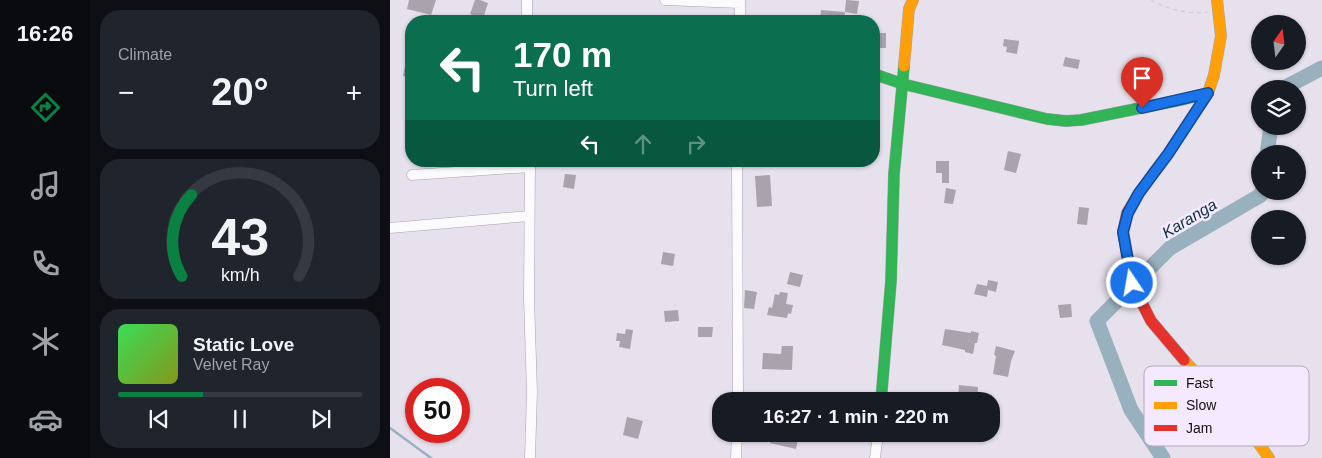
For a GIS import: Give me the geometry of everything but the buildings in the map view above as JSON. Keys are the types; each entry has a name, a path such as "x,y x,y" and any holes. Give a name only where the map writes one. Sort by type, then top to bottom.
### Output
{"street":[{"path":"527,0 527,15"},
{"path":"665,0 740,1 740,15"},
{"path":"882,392 891,281 894,174 909,9 912,0"},
{"path":"1189,366 1151,321 1132,283 1123,232 1128,213 1139,193 1168,154 1208,93 1214,75 1221,36 1217,5"},
{"path":"880,76 903,84 1066,122 1208,93"},
{"path":"412,176 500,167"},
{"path":"530,167 528,299 532,392 530,458"},
{"path":"737,167 738,392"},
{"path":"390,228 529,216"},
{"path":"736,458 737,442"},
{"path":"875,458 877,442"},
{"path":"1260,446 1269,458"}],"path":[{"path":"1151,0 1184,12 1200,13 1217,5"}],"waterway":[{"name":"Karanga","path":"1299,80 1322,68"},
{"name":"Karanga","path":"1268,145 1270,135"},
{"name":"Karanga","path":"1144,430 1131,410 1097,321 1170,248 1252,200"},
{"path":"390,428 431,458"},
{"name":"Karanga","path":"1155,446 1163,458"}],"traffic: fast":[{"path":"882,392 891,281 894,174 904,66"},
{"path":"880,76 903,84 1047,119 1066,121 1081,120 1208,93"}],"traffic: slow":[{"path":"904,66 909,9 913,0"},
{"path":"1155,171 1208,93 1214,75 1221,36 1217,0"},
{"path":"1184,360 1190,366"},
{"path":"1260,446 1269,458"}],"traffic: jam":[{"path":"1155,171 1127,213 1123,232 1132,283 1151,321 1184,360"}],"route":[{"path":"1132,283 1123,232 1128,213 1139,193 1168,154 1208,93 1142,108"}]}
